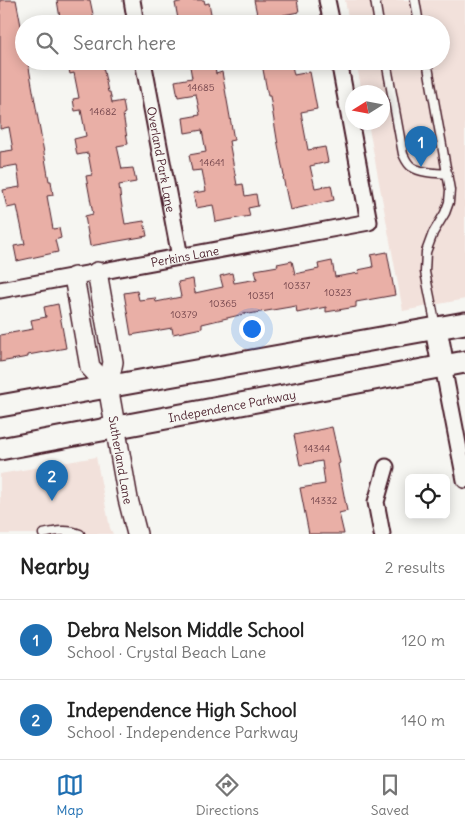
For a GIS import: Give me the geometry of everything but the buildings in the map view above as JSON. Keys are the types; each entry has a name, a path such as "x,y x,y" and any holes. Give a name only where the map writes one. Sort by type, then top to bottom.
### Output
{"main road":[{"path":"0,406 465,323"},
{"path":"436,328 443,366"},
{"name":"Independence Parkway","path":"0,449 465,362"}],"street":[{"path":"132,0 134,15"},
{"path":"327,0 330,15"},
{"name":"Overland Park Lane","path":"145,70 180,257"},
{"name":"Perkins Lane","path":"0,290 369,222 341,70"},
{"name":"Sutherland Lane","path":"97,272 113,362 108,386 128,499 137,534"},
{"path":"74,277 90,367 108,386"},
{"path":"443,366 465,480"},
{"path":"382,534 376,502 386,467"}],"lane":[{"path":"375,0 378,15"},
{"path":"415,0 418,15"},
{"path":"388,70 403,154 407,162 412,167 420,170 448,174"},
{"path":"429,70 450,190 449,202 445,213 432,233 426,252 425,272 436,328"},
{"path":"43,534 68,530 80,534"}],"shaded area":[{"path":"345,0 465,0 465,299 403,311 369,130 390,130 390,85 361,85 358,70 450,70 450,15 348,15"},
{"path":"96,457 110,528 113,534 0,534 0,474"}],"place":[{"name":"Debra Nelson Middle School","path":"421,167"},
{"name":"Independence High School","path":"52,501"}]}
